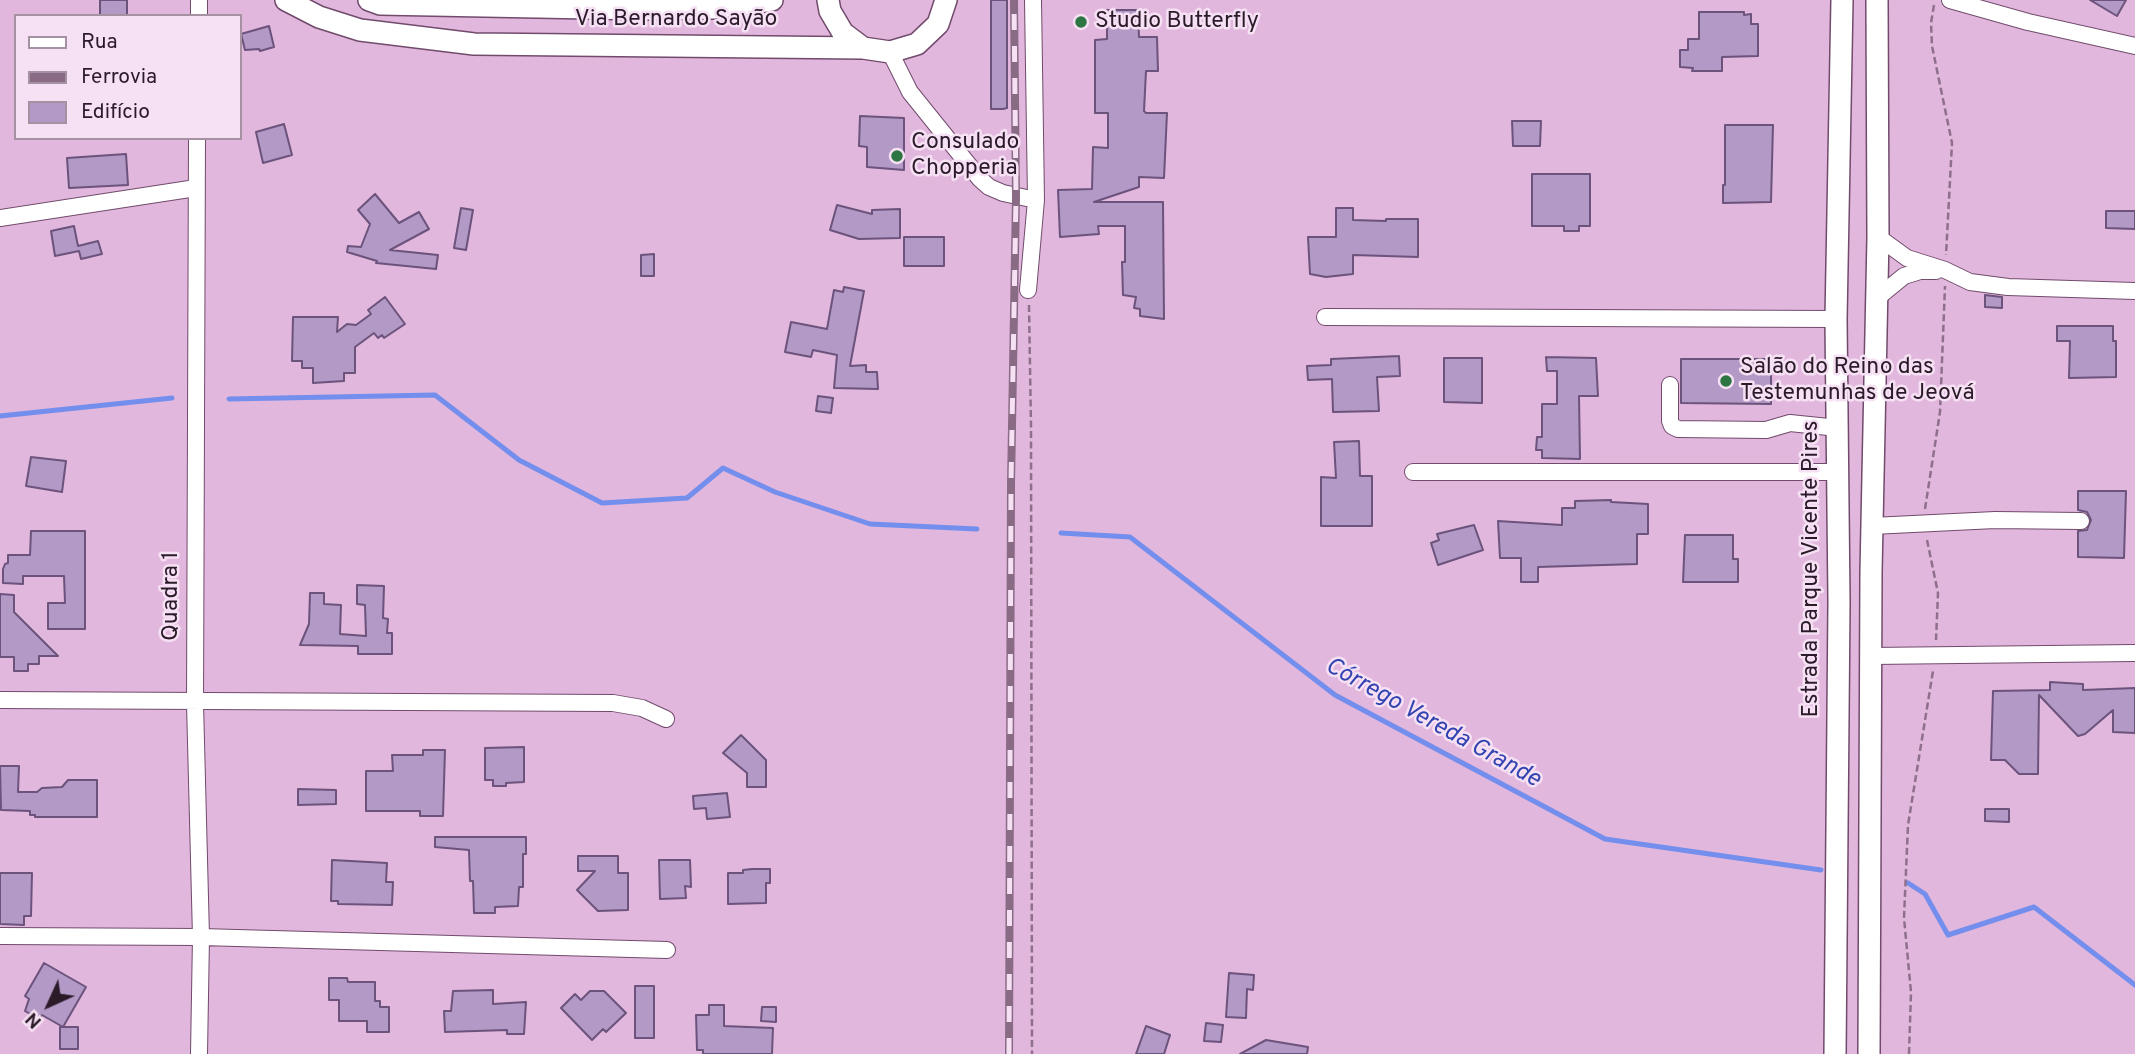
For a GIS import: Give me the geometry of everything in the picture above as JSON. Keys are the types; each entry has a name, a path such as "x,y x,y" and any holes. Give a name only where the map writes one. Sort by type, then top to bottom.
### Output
{"main road":[{"name":"Via Bernardo Sayão","path":"286,0 319,17 360,30 474,44 863,48 890,52"},
{"name":"Via Bernardo Sayão","path":"369,0 380,4 642,9 713,8 772,0"},
{"path":"828,0 830,12 843,33 863,48"},
{"path":"890,52 917,44 938,24 946,0"},
{"name":"Estrada Parque Vicente Pires","path":"1835,1054 1839,603 1836,319 1842,0"},
{"path":"1869,1054 1872,480 1878,237 1877,0"},
{"path":"1838,424 1842,428 1852,474 1860,479 1872,480"},
{"path":"1838,527 1855,529 1861,534 1864,562 1871,572"}],"street":[{"path":"1028,290 1036,200 1033,0"},
{"path":"1950,0 2028,22 2135,46"},
{"path":"890,52 910,92 981,179 989,187 1003,193 1036,200"},
{"name":"Quadra 1","path":"197,140 195,703 201,937 199,1054"},
{"path":"0,218 196,188"},
{"path":"1878,237 1908,258 1969,282 2008,287 2135,291"},
{"path":"1877,298 1904,276 1920,271 1945,271"},
{"path":"1325,317 1836,319"},
{"path":"1670,385 1670,421 1672,426 1678,429 1766,430 1790,423 1838,424"},
{"path":"1413,472 1838,472"},
{"path":"1872,526 1995,520 2081,521"},
{"path":"1871,656 2135,653"},
{"path":"0,700 613,703 642,708 666,719"},
{"path":"0,936 201,937 667,950"}],"path":[{"path":"1028,290 1031,426 1032,1054"}],"building":[{"path":"100,0 127,0 127,14 100,14"},
{"path":"991,0 1007,0 1007,108 1003,109 991,109"},
{"path":"2090,0 2126,0 2117,16"},
{"path":"1107,10 1138,10 1139,37 1157,37 1158,71 1146,71 1144,111 1167,113 1164,178 1139,177 1139,187 1094,202 1163,202 1164,319 1140,316 1140,309 1134,308 1136,297 1123,295 1125,226 1098,226 1099,234 1060,237 1058,190 1092,189 1093,147 1108,148 1108,113 1095,113 1095,40 1107,39"},
{"path":"1699,12 1751,14 1751,24 1758,24 1758,56 1722,57 1722,71 1692,71 1693,68 1680,67 1680,50 1688,50 1688,39 1699,39"},
{"path":"269,26 274,47 260,51 245,50 242,34"},
{"path":"860,116 904,118 904,170 867,167 867,147 859,146"},
{"path":"1512,121 1541,121 1540,146 1513,146"},
{"path":"284,124 292,155 263,163 256,132"},
{"path":"1725,125 1773,125 1771,202 1723,203"},
{"path":"126,154 128,185 69,188 67,158"},
{"path":"1532,174 1590,174 1590,226 1579,226 1579,231 1564,231 1564,226 1532,226"},
{"path":"375,194 399,223 419,212 429,229 390,250 438,255 436,269 376,263 377,261 347,252 348,246 361,247 370,224 358,210"},
{"path":"837,205 872,214 872,210 900,209 900,238 859,239 830,230"},
{"path":"461,208 473,210 466,250 454,248"},
{"path":"1336,208 1353,208 1353,220 1418,219 1418,257 1353,255 1353,274 1326,277 1310,274 1308,237 1336,237"},
{"path":"2106,211 2135,211 2135,229 2106,228"},
{"path":"74,226 78,246 98,241 102,254 81,259 79,251 55,256 51,231"},
{"path":"904,237 944,237 944,266 904,266"},
{"path":"654,254 654,276 641,276 641,255"},
{"path":"844,287 864,291 850,366 866,365 866,372 877,372 878,389 834,388 837,355 813,350 811,357 785,352 791,322 827,329 834,290 843,292"},
{"path":"1985,295 2002,297 2002,308 1985,307"},
{"path":"385,297 405,324 384,338 382,335 378,338 374,333 355,347 355,373 344,373 344,381 313,383 313,368 302,368 302,361 292,361 293,317 338,317 337,332 347,324 356,325 371,314 368,310"},
{"path":"2057,326 2113,326 2113,341 2116,341 2116,377 2069,378 2070,341 2057,341"},
{"path":"1399,356 1400,376 1377,377 1379,411 1333,412 1332,379 1308,380 1307,366 1331,365 1331,359"},
{"path":"1546,357 1596,358 1598,396 1579,396 1580,459 1542,458 1542,450 1536,450 1537,437 1542,437 1542,404 1557,404 1557,371 1547,371"},
{"path":"1444,358 1482,358 1482,403 1444,402"},
{"name":"Salão do Reino das Testemunhas de Jeová","path":"1681,359 1771,359 1771,404 1681,403"},
{"path":"818,396 833,398 831,413 816,411"},
{"path":"1359,441 1360,476 1372,476 1372,526 1321,526 1321,477 1336,478 1334,442"},
{"path":"31,457 66,461 62,492 26,486"},
{"path":"2078,491 2126,491 2124,558 2078,557 2078,531 2087,530 2091,520 2087,512 2078,510"},
{"path":"1611,500 1648,504 1648,534 1637,534 1637,564 1538,567 1538,582 1521,582 1521,558 1500,558 1498,521 1562,525 1562,508 1575,508 1575,501"},
{"path":"1474,525 1483,550 1438,565 1431,543 1439,540 1437,534"},
{"path":"31,531 85,531 85,629 48,629 48,603 65,603 64,576 23,576 23,584 3,583 3,569 8,563 8,555 30,555"},
{"path":"1685,535 1733,535 1733,559 1738,559 1738,582 1683,582"},
{"path":"357,585 384,586 383,618 388,619 387,633 392,633 392,654 358,654 358,646 300,645 309,624 310,593 324,593 324,604 341,605 340,634 366,636 365,605 357,604"},
{"path":"0,594 14,595 14,612 58,656 39,656 39,664 28,664 28,671 14,671 14,657 0,657"},
{"path":"2050,682 2083,684 2083,690 2135,688 2135,733 2113,732 2113,710 2085,734 2078,736 2039,695 2038,774 2019,774 2005,760 1991,760 1993,691 2050,690"},
{"path":"741,735 766,760 766,787 747,787 747,773 723,753"},
{"path":"524,747 524,782 493,786 493,780 485,780 485,748"},
{"path":"423,750 445,750 443,816 420,816 420,811 366,811 366,771 393,771 392,755 423,755"},
{"path":"0,766 19,766 18,792 37,792 42,788 62,787 68,780 97,780 97,817 35,817 30,815 30,811 1,810"},
{"path":"298,789 336,790 336,804 298,805"},
{"path":"727,793 730,817 707,819 706,808 694,809 693,796"},
{"path":"1985,809 2009,809 2009,822 1985,821"},
{"path":"435,837 526,837 523,887 519,887 518,906 495,907 495,913 474,913 469,850 435,847"},
{"path":"578,856 618,856 618,873 628,873 628,910 598,911 577,890 595,871 578,871"},
{"path":"332,860 387,863 386,882 393,882 392,905 338,904 338,901 331,901"},
{"path":"659,860 690,860 691,887 685,886 686,898 660,899"},
{"path":"770,869 770,883 766,883 766,903 728,904 728,873 743,873 743,870"},
{"path":"0,873 32,873 31,916 24,916 24,925 0,924"},
{"path":"44,963 86,987 63,1027 42,1015 39,1019 25,1011 29,999 25,996"},
{"path":"1229,973 1254,975 1253,990 1247,989 1246,1018 1226,1017"},
{"path":"329,978 347,978 348,982 375,982 375,1001 380,1001 380,1007 389,1007 389,1032 367,1032 367,1021 339,1021 339,1000 329,1000"},
{"path":"635,986 654,986 654,1038 635,1038"},
{"path":"493,990 493,1004 526,1002 524,1034 507,1034 507,1030 445,1032 444,1011 451,1011 453,991"},
{"path":"590,991 604,991 626,1013 606,1032 603,1029 592,1040 561,1008 575,994 581,1000"},
{"path":"709,1005 724,1005 724,1026 773,1028 772,1054 703,1054 703,1050 697,1050 696,1015 709,1015"},
{"path":"762,1007 776,1007 776,1022 761,1021"},
{"path":"1206,1023 1223,1025 1221,1042 1204,1041"},
{"path":"1146,1026 1170,1035 1164,1054 1136,1054"},
{"path":"60,1027 78,1027 78,1049 60,1049"},
{"path":"1266,1040 1308,1047 1307,1054 1240,1054"}],"waterway":[{"name":"Córrego Vereda Grande","path":"229,399 435,395 519,460 602,503 687,498 723,468 775,492 870,524 977,529"},
{"name":"Córrego Vereda Grande","path":"0,416 172,398"},
{"name":"Córrego Vereda Grande","path":"1061,533 1130,537 1335,695 1605,839 1821,870"},
{"name":"Córrego Vereda Grande","path":"1908,883 1925,894 1948,935 2034,907 2135,985"}],"railway":[{"path":"1009,1054 1011,484 1016,197 1014,0"}],"place":[{"name":"Studio Butterfly","path":"1081,22"},
{"name":"Consulado Chopperia","path":"897,156"},
{"name":"Salão do Reino das Testemunhas de Jeová","path":"1726,381"}]}
